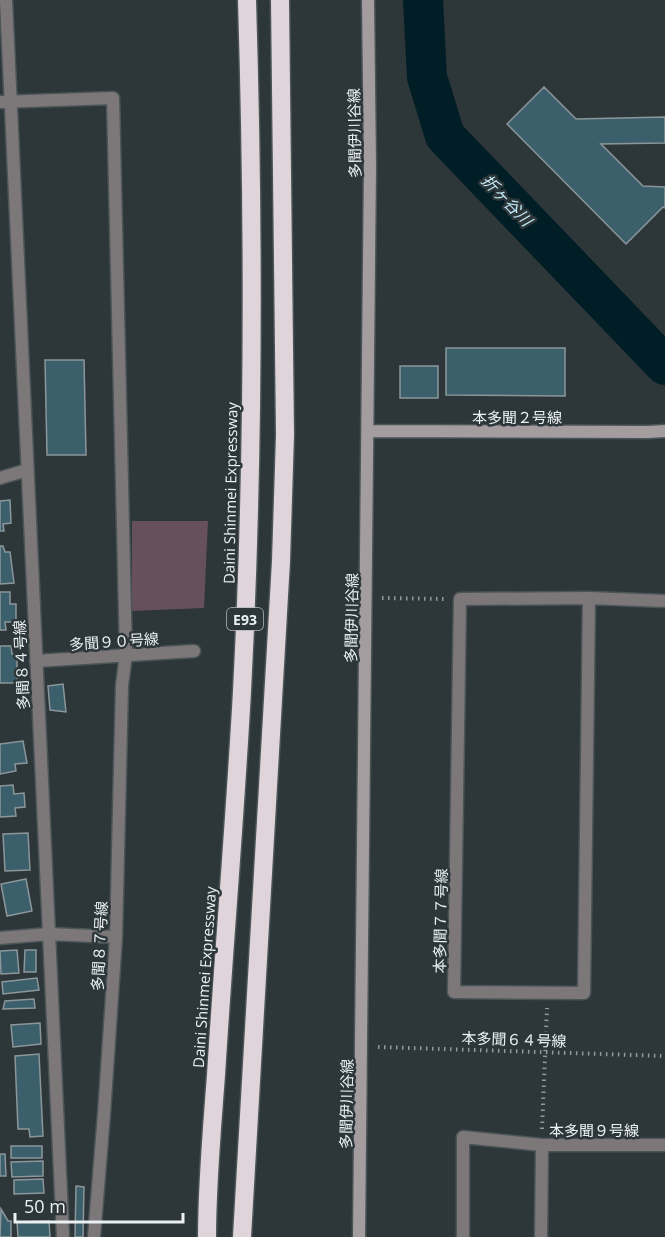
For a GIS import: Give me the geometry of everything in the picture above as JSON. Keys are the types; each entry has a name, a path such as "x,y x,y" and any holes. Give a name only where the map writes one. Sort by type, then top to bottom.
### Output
{"highway":[{"name":"Daini Shinmei Expressway","path":"207,1237 219,1018 242,691 247,563 251,279 251,150 247,0"},
{"name":"E93","path":"242,1237 276,684 282,538 285,435 280,0"}],"street":[{"name":"多聞８４号線","path":"6,0 5,102 27,470 63,1237"},
{"name":"多聞伊川谷線","path":"359,1237 370,165 368,0"},
{"name":"多聞８７号線","path":"5,102 113,98 126,656 123,685 116,937 105,1114 94,1237"},
{"name":"本多聞２号線","path":"368,431 665,431"},
{"path":"0,478 27,470"},
{"path":"460,599 589,598 665,601"},
{"name":"本多聞７７号線","path":"460,599 454,992 584,993 589,598"},
{"name":"多聞９０号線","path":"36,661 194,651"},
{"path":"0,938 49,934 116,937"},
{"path":"463,1237 464,1137 542,1145"},
{"name":"本多聞９号線","path":"541,1237 542,1145 665,1145"}],"path":[{"path":"366,598 460,599"},
{"path":"542,1145 548,993"},
{"name":"本多聞６４号線","path":"362,1046 665,1056"}],"shaded area":[{"path":"132,521 208,521 204,608 132,611"}],"building":[{"path":"544,87 576,119 665,117 665,143 601,144 643,186 665,187 665,208 663,207 626,244 507,124"},
{"path":"446,348 565,348 565,396 446,395"},
{"path":"45,360 84,360 86,455 47,455"},
{"path":"400,366 438,366 438,398 400,398"},
{"path":"10,500 11,523 3,524 4,531 0,531 0,501"},
{"path":"0,546 3,546 5,552 10,552 14,583 0,584"},
{"path":"0,592 10,592 10,604 16,604 16,622 5,622 6,630 0,630"},
{"path":"0,646 11,646 12,654 17,654 17,683 0,683"},
{"path":"63,684 66,712 50,710 48,686"},
{"path":"23,741 27,763 15,764 16,771 0,774 0,744"},
{"path":"13,785 14,794 24,793 25,807 15,808 16,816 0,817 0,786"},
{"path":"28,833 30,870 5,871 3,834"},
{"path":"26,879 32,911 7,916 1,884"},
{"path":"17,950 19,973 1,974 0,951"},
{"path":"25,950 36,950 36,972 24,972"},
{"path":"37,978 39,990 3,994 2,982"},
{"path":"34,999 35,1008 3,1009 5,1001"},
{"path":"40,1023 41,1044 13,1047 11,1025"},
{"path":"39,1054 43,1136 30,1137 29,1129 18,1129 15,1056"},
{"path":"11,1146 42,1146 42,1158 11,1158"},
{"path":"0,1154 5,1154 6,1176 0,1176"},
{"path":"43,1161 43,1176 12,1177 11,1162"},
{"path":"43,1179 44,1193 14,1194 14,1180"},
{"path":"76,1186 84,1187 83,1237 75,1237"},
{"path":"1,1209 8,1221 11,1221 11,1237 0,1237"},
{"path":"49,1221 50,1237 18,1237 17,1222"}],"waterway":[{"name":"折ヶ谷川","path":"423,0 427,77 445,136 665,365"}]}
